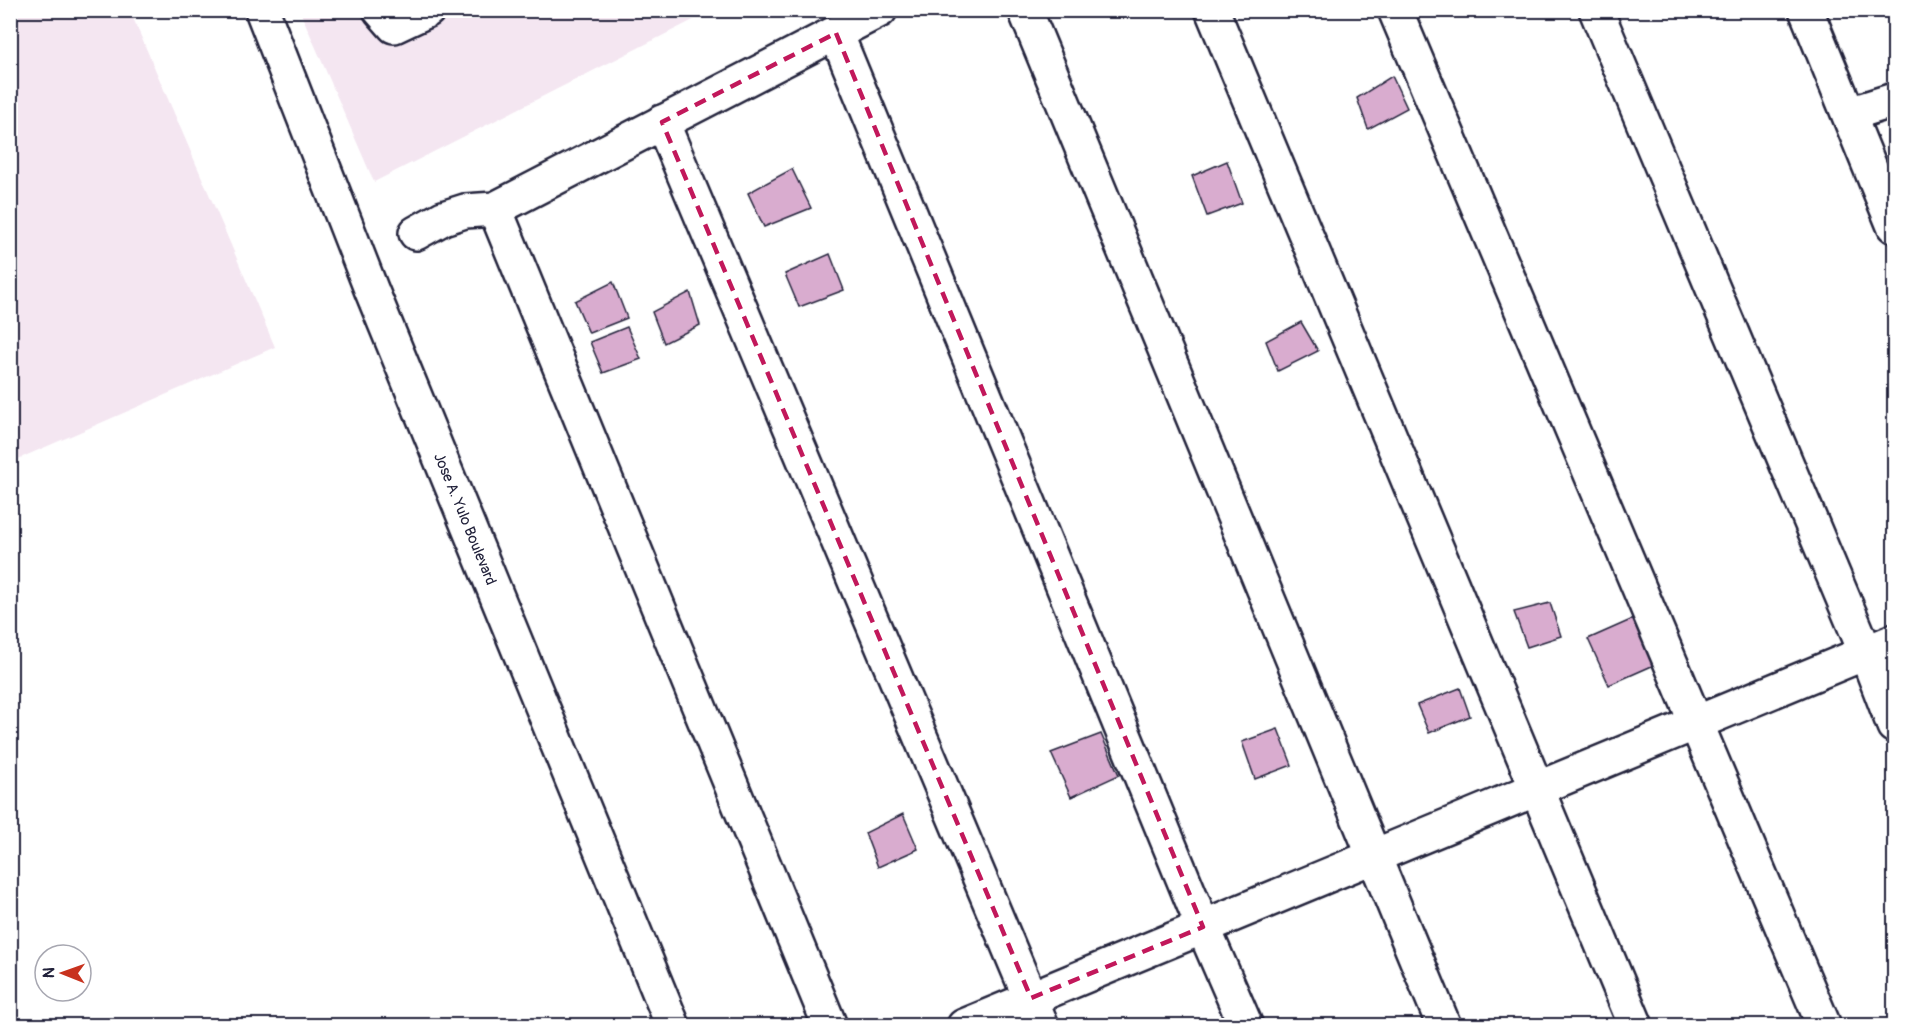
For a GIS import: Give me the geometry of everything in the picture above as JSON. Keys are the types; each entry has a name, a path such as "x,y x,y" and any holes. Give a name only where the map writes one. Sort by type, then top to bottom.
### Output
{"street":[{"name":"Jose A. Yulo Boulevard","path":"262,10 371,289 673,1026"},
{"path":"380,10 394,26 428,10"},
{"path":"416,233 443,218 465,211 495,209 880,10"},
{"path":"1024,10 1444,1026"},
{"path":"1212,10 1636,1026"},
{"path":"1395,10 1824,1026"},
{"path":"1596,10 1880,647 1894,726"},
{"path":"1806,10 1894,226"},
{"path":"836,33 1203,927 1246,1026"},
{"path":"1849,114 1894,100"},
{"path":"662,122 1036,1012"},
{"path":"495,209 830,1026"},
{"path":"964,1026 1036,1012 1203,927 1880,647"}],"highlighted area":[{"path":"836,33 1203,927 1031,998 662,122"}],"shaded area":[{"path":"11,10 130,11 275,347 11,462"},
{"path":"300,11 711,11 374,182"}],"building":[{"path":"1392,76 1407,108 1368,129 1357,98"},
{"path":"1227,161 1242,203 1207,216 1192,176"},
{"path":"792,169 811,208 764,227 748,193"},
{"path":"830,254 844,290 799,307 785,274"},
{"path":"613,282 627,318 589,333 575,301"},
{"path":"690,292 700,325 664,343 652,312"},
{"path":"1301,322 1318,351 1278,371 1266,341"},
{"path":"627,327 641,359 603,373 590,342"},
{"path":"1550,603 1561,636 1527,647 1514,612"},
{"path":"1633,619 1654,665 1609,685 1588,639"},
{"path":"1460,688 1470,716 1429,733 1417,705"},
{"path":"1278,729 1292,765 1255,779 1242,742"},
{"path":"1101,734 1119,775 1071,797 1051,753"},
{"path":"903,814 918,849 878,867 865,833"}]}
